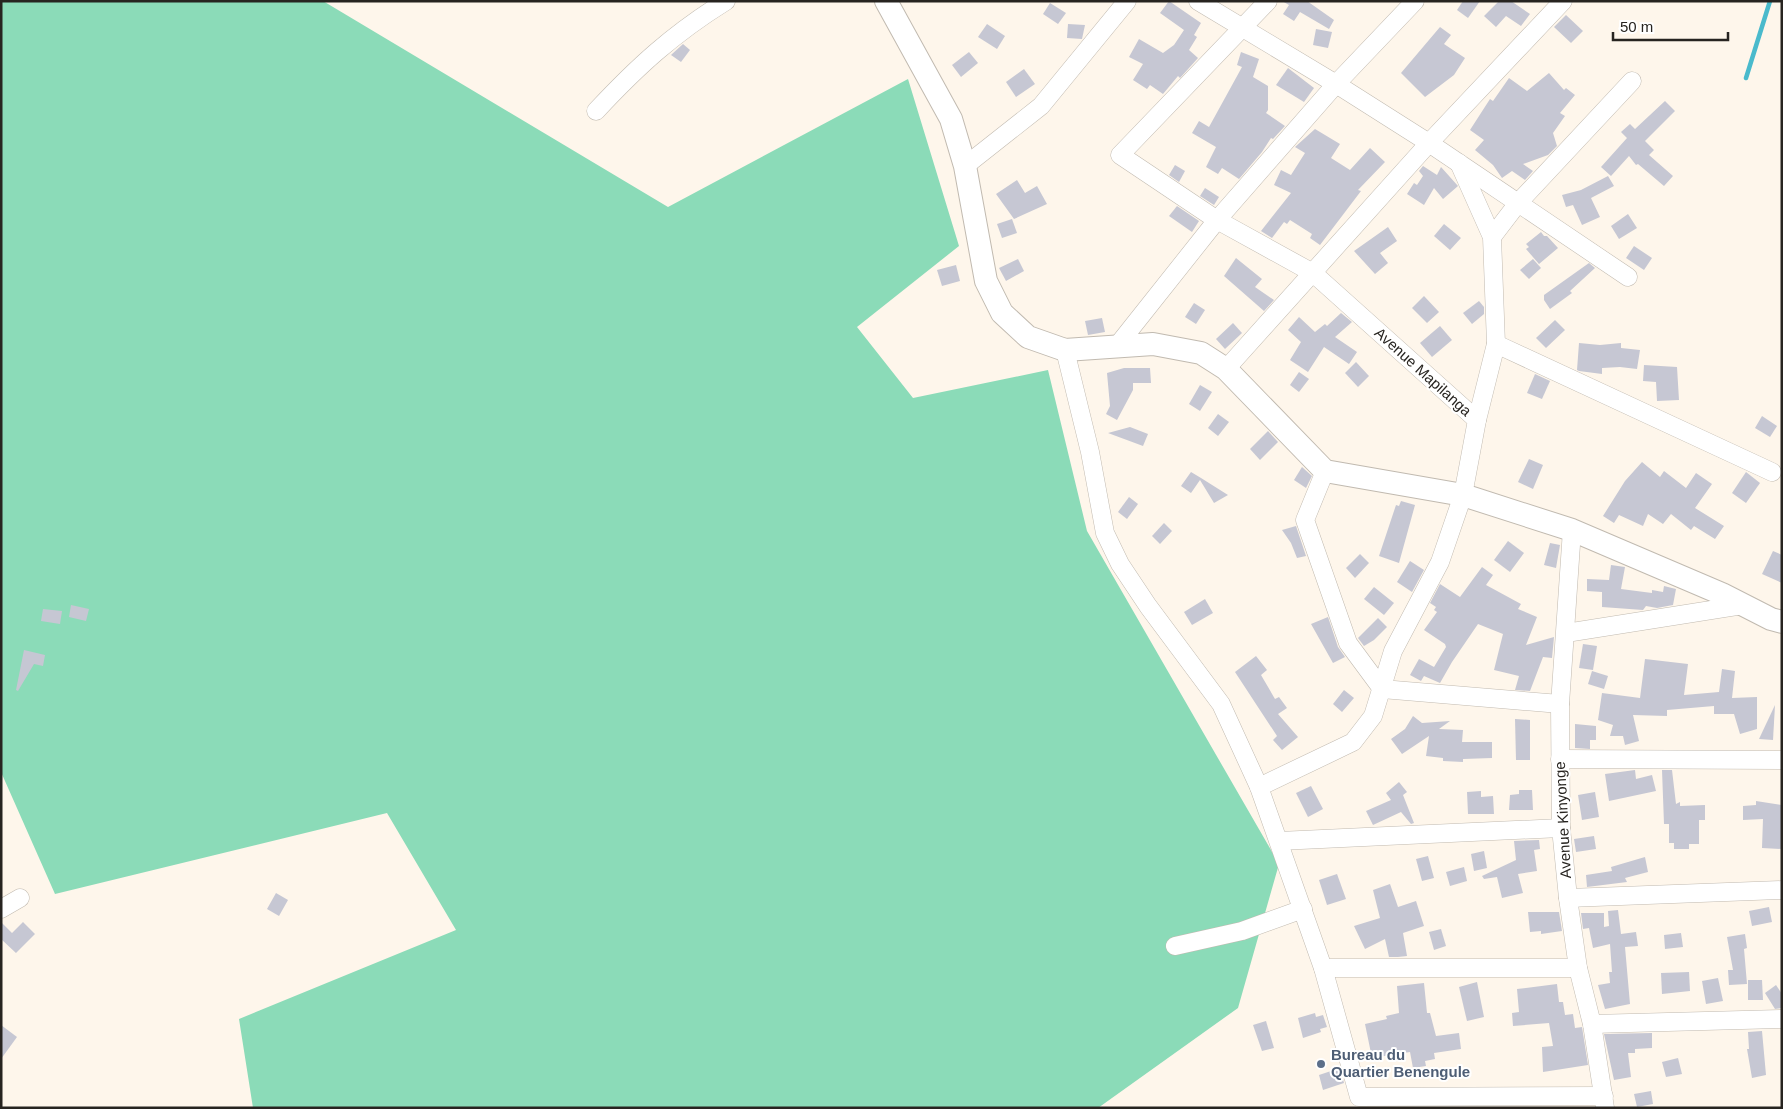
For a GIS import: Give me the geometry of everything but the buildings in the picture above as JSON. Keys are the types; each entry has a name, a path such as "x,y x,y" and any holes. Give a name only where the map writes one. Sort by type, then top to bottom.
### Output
{"street":[{"path":"596,111 638,66 690,24 726,1"},
{"path":"886,1 952,119 965,166 986,281 1002,313 1028,336 1065,350 1153,344 1201,353 1226,369 1325,471 1463,494 1572,530 1722,594 1771,619 1782,622"},
{"path":"965,166 1041,106 1127,1"},
{"path":"1198,1 1336,84 1429,143 1628,277"},
{"path":"1243,29 1268,1"},
{"path":"1116,346 1217,220 1336,84 1415,1"},
{"path":"1226,369 1429,143 1564,1"},
{"name":"Avenue Mapilanga","path":"1243,29 1120,155 1217,220 1313,273 1476,420 1463,494 1440,562 1393,651 1373,716 1353,742 1260,787"},
{"path":"1492,237 1518,203 1632,81"},
{"path":"1458,163 1492,237 1496,344 1476,420"},
{"path":"1496,344 1772,472"},
{"path":"1065,350 1090,452 1105,533 1120,564 1221,704 1260,787 1323,968 1359,1098 1418,1102 1605,1102"},
{"path":"1325,471 1305,520 1348,643 1382,689 1560,704"},
{"name":"Avenue Kinyonge","path":"1572,530 1560,704 1562,828 1568,898 1578,968 1592,1024 1605,1102"},
{"path":"1566,633 1743,605"},
{"path":"1560,759 1782,760"},
{"path":"1279,842 1562,828"},
{"path":"1568,898 1782,890"},
{"path":"1,909 20,898"},
{"path":"1176,946 1242,931 1304,909"},
{"path":"1323,968 1578,968"},
{"path":"1592,1024 1782,1019"}],"green space":[{"path":"1,1 323,1 668,207 908,79 959,246 857,327 913,398 1048,370 1087,531 1279,864 1238,1008 1098,1108 253,1108 239,1019 456,930 387,813 55,894 1,772"}],"waterway":[{"path":"1746,78 1770,1"}],"place":[{"name":"Bureau du Quartier Benengule","path":"1321,1064"}]}
